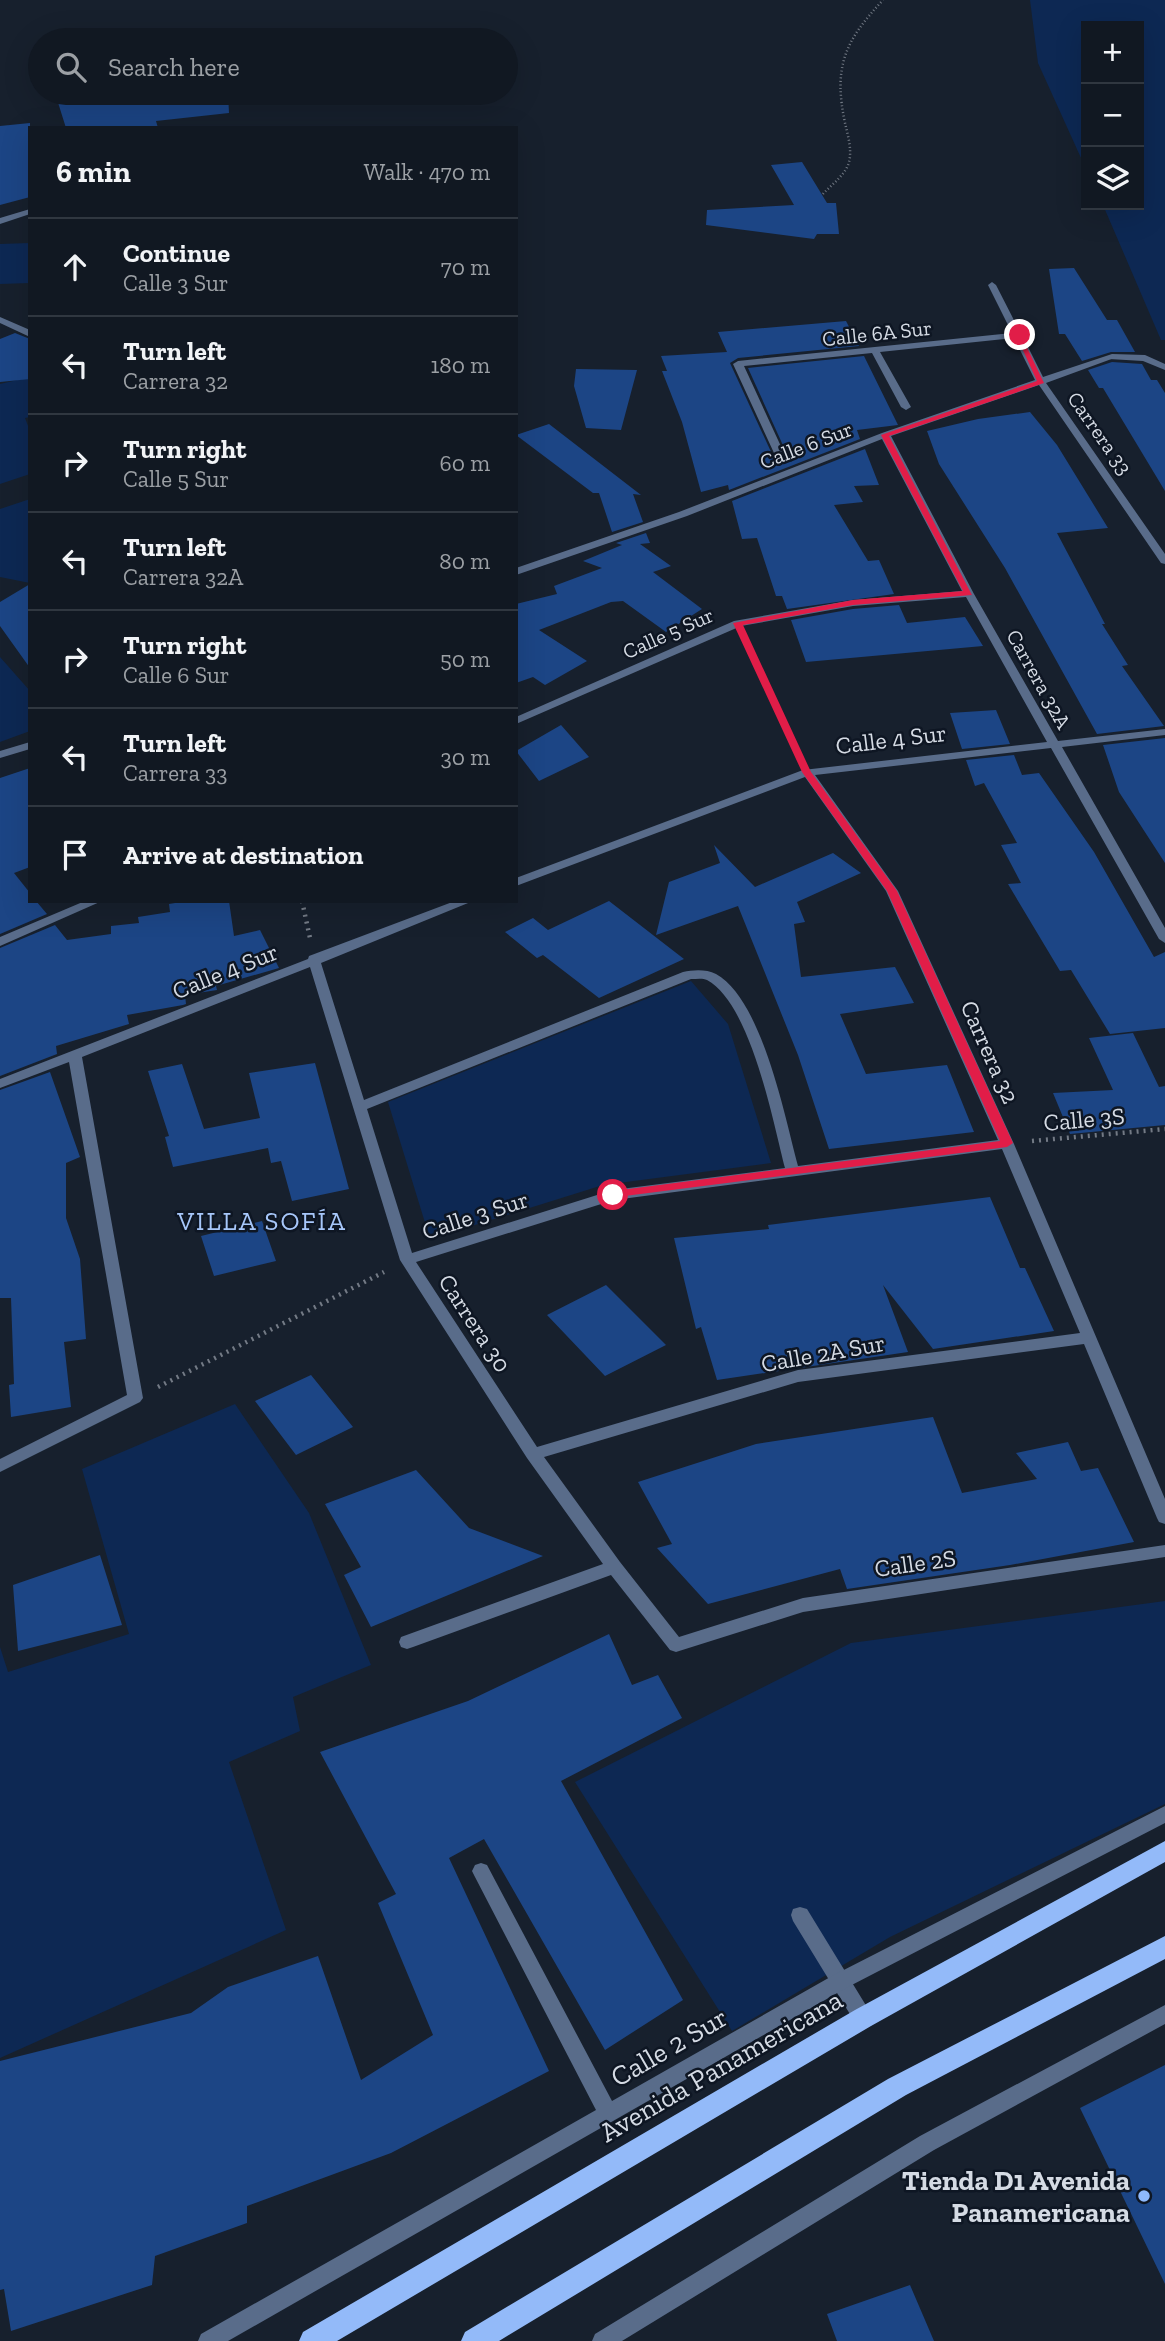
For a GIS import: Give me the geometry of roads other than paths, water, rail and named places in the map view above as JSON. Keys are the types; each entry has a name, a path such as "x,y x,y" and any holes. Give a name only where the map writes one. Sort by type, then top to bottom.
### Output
{"main road":[{"name":"Avenida Panamericana","path":"312,2341 863,2018 1165,1851"},
{"path":"474,2341 897,2087 1165,1947"}],"street":[{"path":"0,221 28,212"},
{"name":"Carrera 33","path":"992,285 1020,335 1041,382 1165,561"},
{"path":"0,320 28,333"},
{"name":"Calle 6A Sur","path":"779,453 738,363 1020,335"},
{"path":"875,351 906,407"},
{"name":"Calle 6 Sur","path":"518,571 683,514 885,435 1112,357 1145,358 1165,367"},
{"name":"Carrera 32A","path":"885,435 969,594 1165,939"},
{"name":"Calle 5 Sur","path":"518,720 738,623 853,603 969,594"},
{"name":"Calle 4 Sur","path":"518,881 807,772 1165,732"},
{"path":"0,755 28,746"},
{"name":"Carrera 32","path":"807,772 892,891 1007,1143 1165,1518"},
{"path":"0,942 91,903"},
{"name":"Calle 4 Sur","path":"0,1084 462,903"},
{"name":"Carrera 30","path":"314,959 407,1260 533,1454 614,1567 676,1645"},
{"path":"359,1107 688,975 704,975 714,978 745,1017 757,1044 793,1171"},
{"path":"0,1466 135,1398 75,1055"},
{"name":"Calle 3 Sur","path":"407,1260 613,1195 1007,1143"},
{"name":"Calle 2A Sur","path":"533,1454 798,1376 1087,1338"},
{"name":"Calle 2S","path":"676,1645 803,1605 1165,1551"},
{"path":"407,1642 614,1567"},
{"name":"Calle 2 Sur","path":"208,2341 839,1983 1165,1814"},
{"path":"481,1871 608,2113"},
{"path":"800,1915 839,1983 863,2018"},
{"path":"602,2341 927,2143 1165,2014"}],"place":[{"name":"Tienda D1 Avenida Panamericana","path":"1144,2196"}],"district":[{"name":"VILLA SOFÍA","path":"262,1221"}]}
